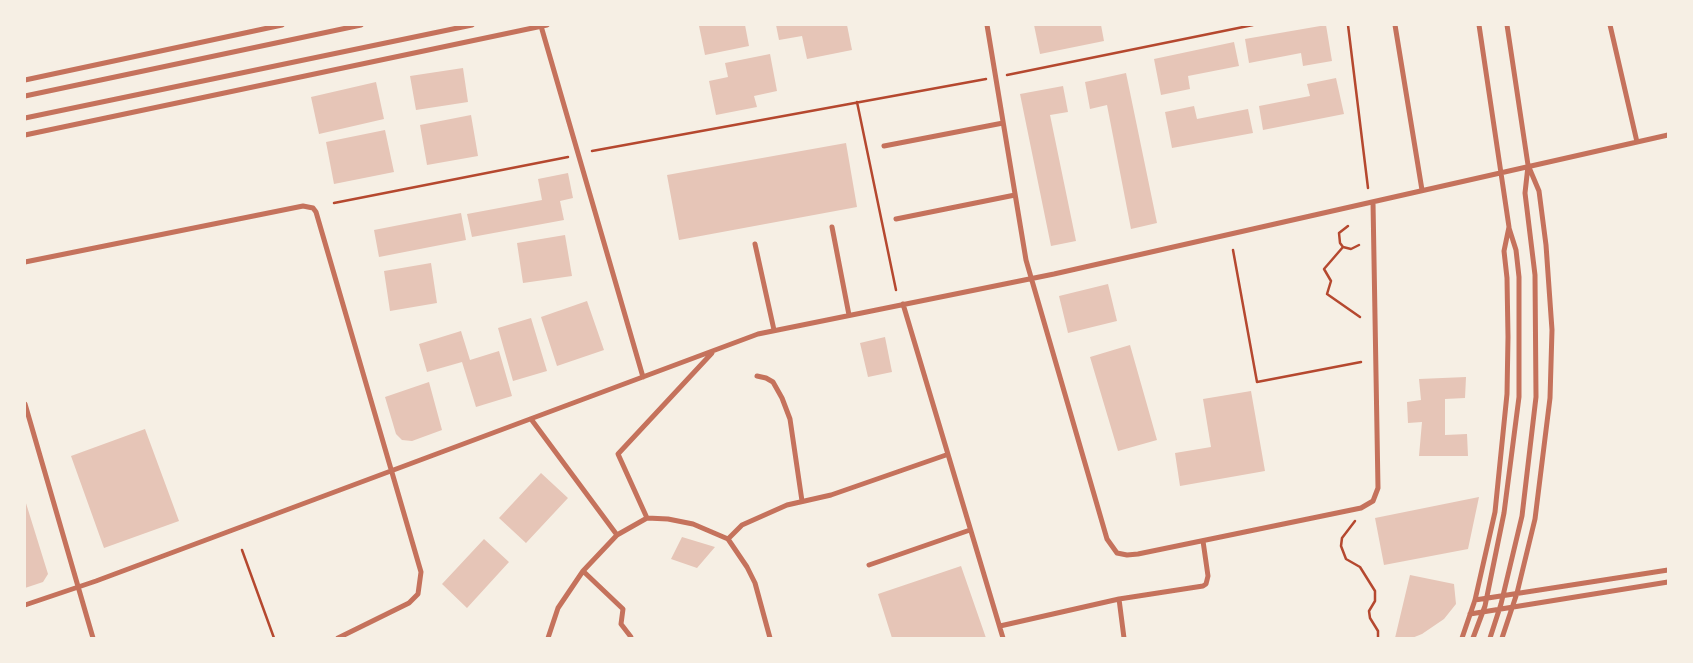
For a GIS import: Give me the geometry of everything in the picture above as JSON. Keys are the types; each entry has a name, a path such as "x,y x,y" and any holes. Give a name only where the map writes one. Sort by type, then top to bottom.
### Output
{"street":[{"path":"25,80 282,25"},
{"path":"25,96 360,25"},
{"path":"25,118 472,25"},
{"path":"987,25 1030,278 1107,539 1117,553 1127,556 1203,541 1361,508 1373,501 1378,488 1373,202"},
{"path":"1396,25 1422,190"},
{"path":"1473,638 1485,606 1512,465 1519,396 1520,320 1516,250 1509,227 1479,25"},
{"path":"1502,638 1517,594 1535,519 1550,398 1552,330 1547,254 1539,191 1528,166 1506,25"},
{"path":"1610,25 1637,142"},
{"path":"25,135 544,26 643,377"},
{"path":"884,146 1003,123"},
{"path":"25,605 79,587 774,330 1030,278 1668,135"},
{"path":"1490,638 1501,604 1522,516 1536,397 1537,334 1533,248 1525,193 1528,166"},
{"path":"896,219 1015,195"},
{"path":"25,262 303,206 313,208 318,217 421,572 418,594 409,604 338,638"},
{"path":"832,227 849,315"},
{"path":"1462,638 1474,600 1495,512 1506,394 1508,337 1507,278 1504,252 1509,227"},
{"path":"755,244 774,330"},
{"path":"903,304 946,455 1003,638"},
{"path":"647,518 618,454 714,351"},
{"path":"757,376 772,382 787,412 795,445 802,501"},
{"path":"25,404 93,638"},
{"path":"531,419 617,535"},
{"path":"728,539 742,525 787,505 831,495 946,455"},
{"path":"548,638 558,608 583,571 617,535 647,518 668,519 694,524 728,539 747,566 770,638"},
{"path":"869,565 970,530"},
{"path":"1000,626 1118,599 1203,586 1206,584 1208,576 1203,541"},
{"path":"1474,600 1668,570"},
{"path":"583,571 623,609 621,624 631,637"},
{"path":"1470,614 1668,582"},
{"path":"1118,599 1124,638"}],"path":[{"path":"1007,75 1253,25"},
{"path":"1348,25 1368,188"},
{"path":"592,151 986,79"},
{"path":"857,102 896,290"},
{"path":"334,203 568,157"},
{"path":"1348,226 1339,234 1338,238 1343,247 1351,249 1359,245"},
{"path":"1343,247 1324,269 1331,281 1327,294 1360,317"},
{"path":"1233,250 1257,382 1361,362"},
{"path":"1355,522 1342,538 1341,546 1346,559 1360,566 1374,591 1375,601 1369,611 1370,618 1378,631 1378,638"},
{"path":"242,550 274,638"}],"building":[{"path":"745,25 749,46 705,55 699,26"},
{"path":"776,25 847,25 852,50 807,59 802,36 779,40"},
{"path":"1034,25 1101,25 1104,41 1040,54"},
{"path":"1326,25 1332,61 1303,66 1301,53 1249,63 1245,39"},
{"path":"1234,42 1239,66 1188,76 1190,89 1161,95 1154,59"},
{"path":"770,54 777,91 754,96 757,107 716,115 709,81 728,77 725,63"},
{"path":"463,68 468,102 416,110 410,76"},
{"path":"1126,73 1157,223 1131,229 1107,105 1090,109 1085,82"},
{"path":"1336,78 1344,114 1263,130 1259,106 1310,96 1307,84"},
{"path":"376,82 384,119 319,134 311,97"},
{"path":"1063,86 1068,112 1050,115 1076,241 1051,246 1020,94"},
{"path":"1194,106 1197,119 1248,109 1253,133 1172,148 1165,112"},
{"path":"471,115 478,156 427,165 420,125"},
{"path":"385,130 394,172 334,184 326,142"},
{"path":"846,143 857,207 679,240 667,175"},
{"path":"568,173 573,198 560,201 564,220 472,237 467,214 542,200 538,179"},
{"path":"461,213 466,240 379,257 374,230"},
{"path":"565,235 572,276 523,283 517,243"},
{"path":"431,263 437,303 390,311 384,271"},
{"path":"1108,284 1117,321 1068,333 1059,296"},
{"path":"587,301 604,350 557,366 541,317"},
{"path":"531,318 547,371 513,381 498,328"},
{"path":"461,331 470,360 499,351 512,396 476,407 462,362 427,372 419,344"},
{"path":"885,337 892,372 868,377 860,343"},
{"path":"1130,345 1157,440 1118,451 1090,357"},
{"path":"1466,377 1465,398 1445,399 1445,435 1467,434 1468,456 1419,456 1422,422 1408,423 1407,402 1421,400 1419,379"},
{"path":"429,382 442,430 412,441 402,440 396,434 385,397"},
{"path":"1251,391 1265,471 1180,486 1175,453 1211,447 1203,399"},
{"path":"145,429 179,521 104,548 71,456"},
{"path":"541,473 568,498 526,543 499,518"},
{"path":"1479,497 1468,549 1384,565 1375,518"},
{"path":"25,500 48,574 43,582 25,588"},
{"path":"682,537 715,547 697,568 671,559"},
{"path":"484,539 509,562 467,608 442,584"},
{"path":"961,566 986,638 892,638 878,594"},
{"path":"1410,575 1454,584 1456,604 1444,619 1422,634 1412,638 1395,638"}]}
